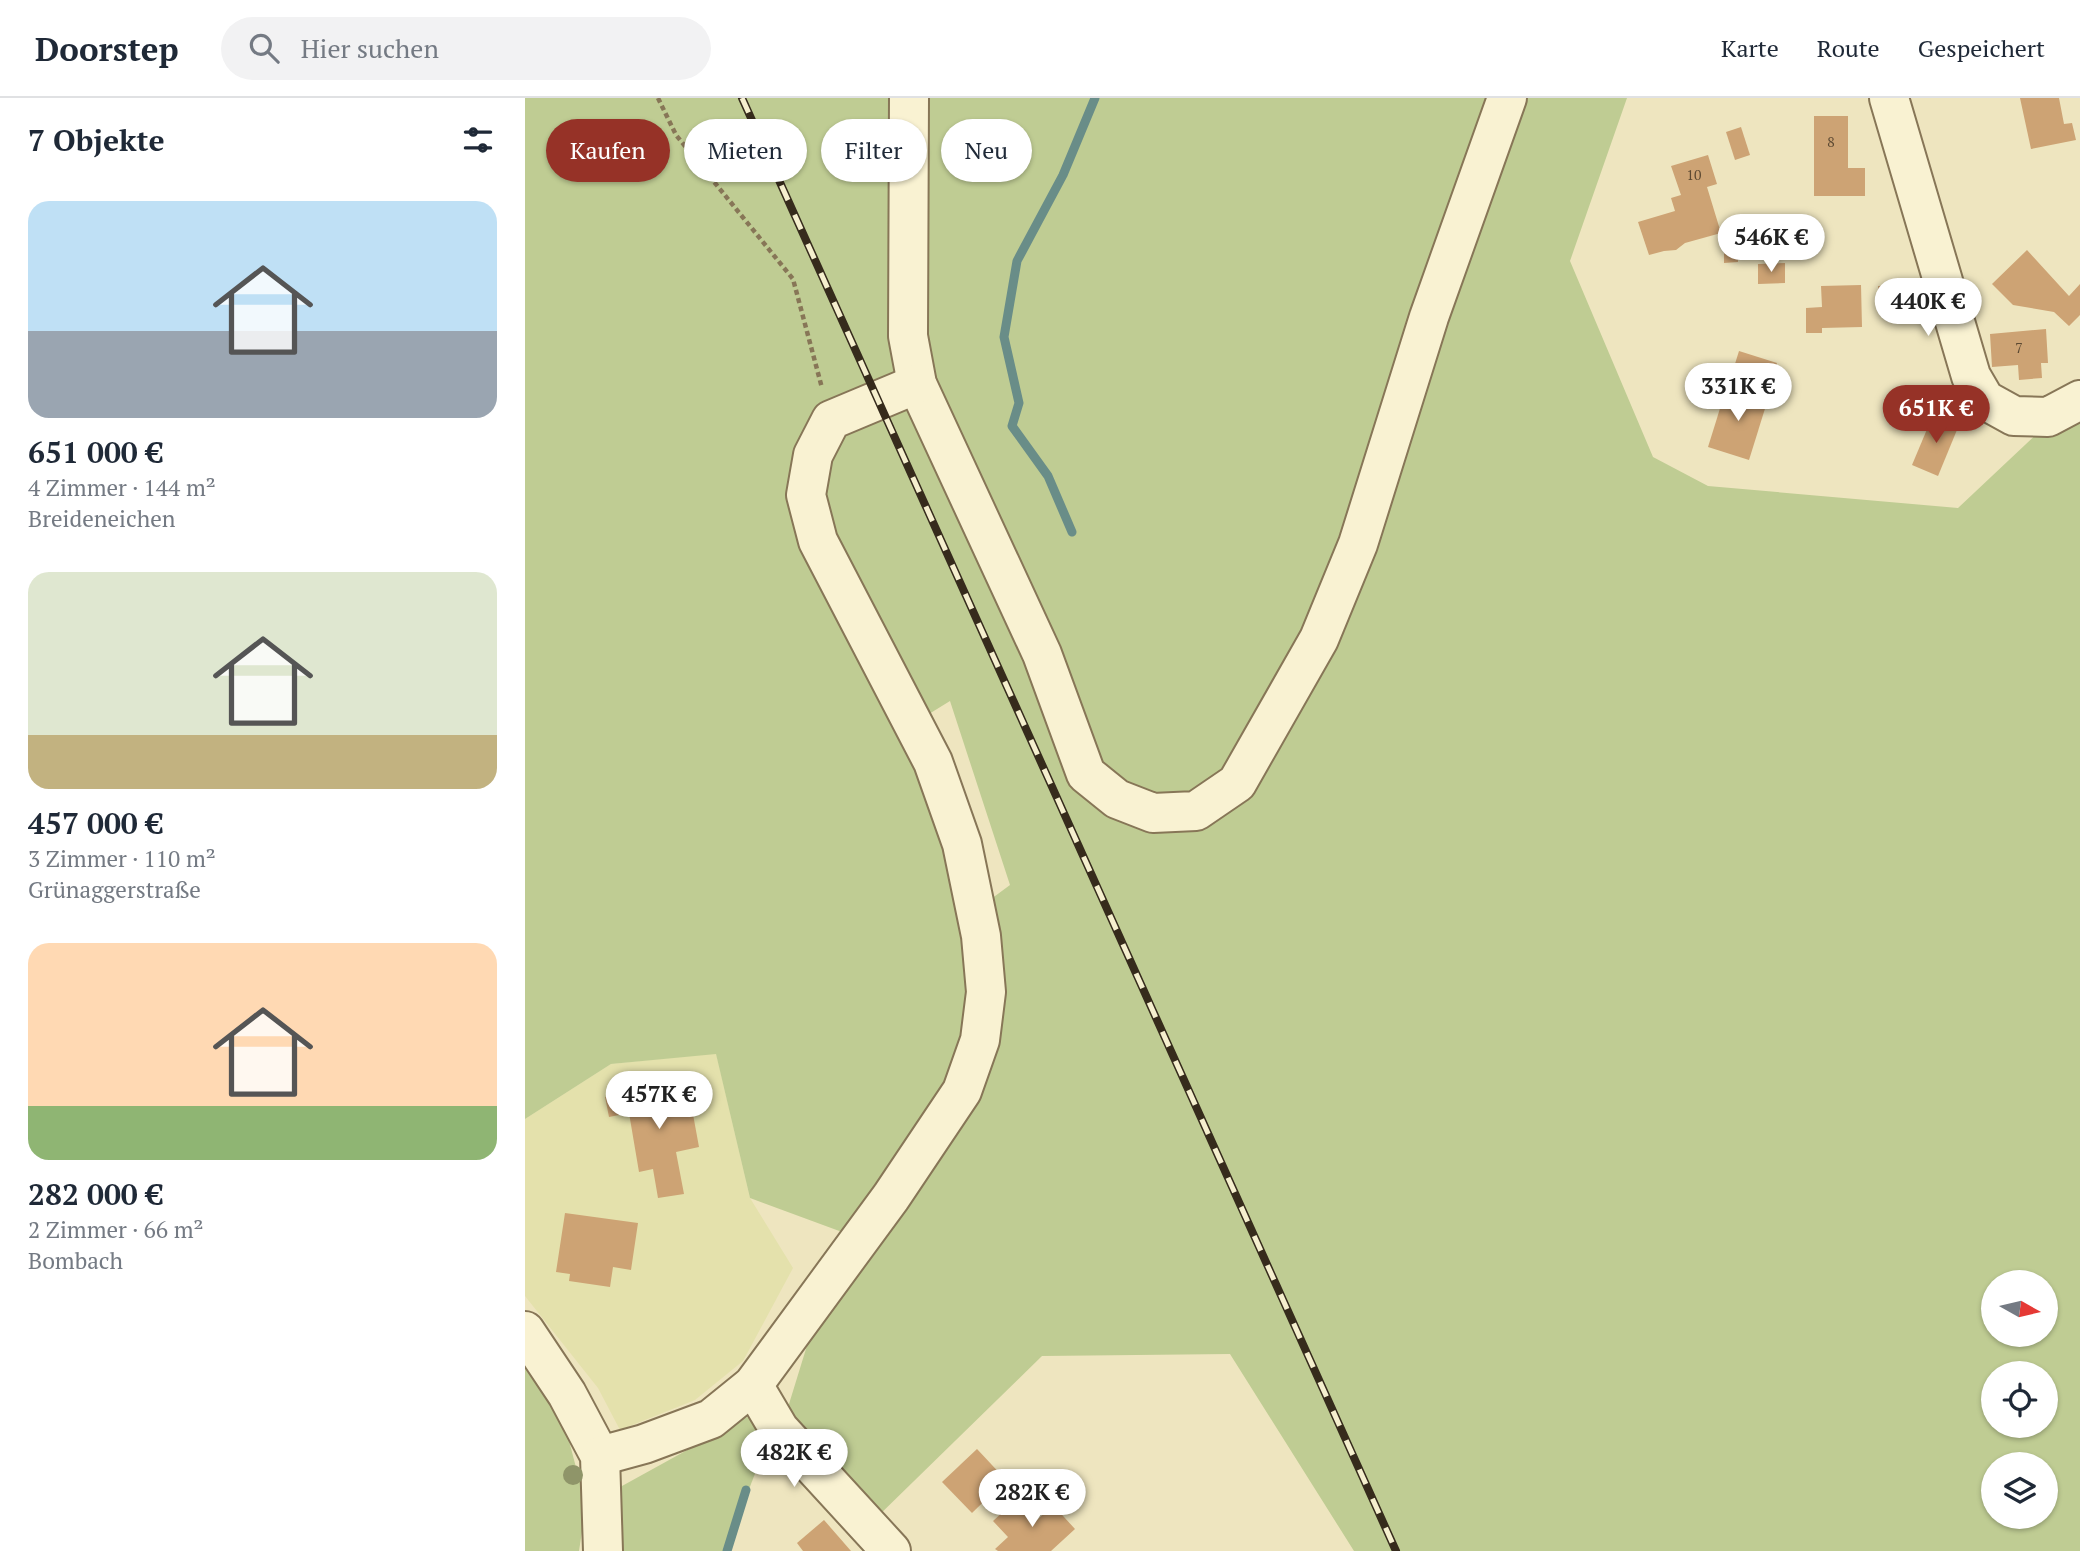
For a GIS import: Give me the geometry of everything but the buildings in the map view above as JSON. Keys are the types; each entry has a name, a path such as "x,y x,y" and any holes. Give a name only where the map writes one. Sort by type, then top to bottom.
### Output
{"street":[{"path":"909,98 908,336 917,384 1042,654 1086,774 1117,799 1153,813 1196,811 1237,783 1319,639 1358,544 1429,317 1507,98"},
{"path":"1888,98 1971,376 1985,400 2014,416 2048,417 2080,400"},
{"path":"600,1456 645,1444 711,1419 753,1385 884,1208 962,1091 980,1040 986,992 981,936 962,844 933,762 818,541 806,495 813,455 831,420 917,384"},
{"path":"525,1331 568,1394 600,1456 603,1551"},
{"path":"753,1385 779,1429 891,1551"}],"path":[{"path":"658,98 676,135 793,279 831,420"}],"shaded area":[{"path":"716,1053 750,1198 793,1268 743,1361 695,1400 620,1430 598,1388 525,1296 525,1119 611,1064"}],"green space":[{"path":"525,98 1627,98 1570,261 1653,457 1708,486 1958,508 2041,430 2080,413 2080,1551 1354,1551 1230,1354 1042,1356 872,1522 785,1417 842,1232 750,1198 716,1054 611,1064 525,1119","holes":["950,701 1010,885 964,919 947,846 903,730"]},
{"path":"525,1361 560,1407 586,1505 579,1551 525,1551"},
{"path":"747,1417 772,1430 725,1551 617,1551 622,1486"}],"waterway":[{"path":"1072,532 1048,476 1012,426 1019,403 1004,337 1017,261 1063,175 1095,98"},
{"path":"727,1551 746,1490"}],"railway":[{"path":"742,98 1396,1551"}]}
